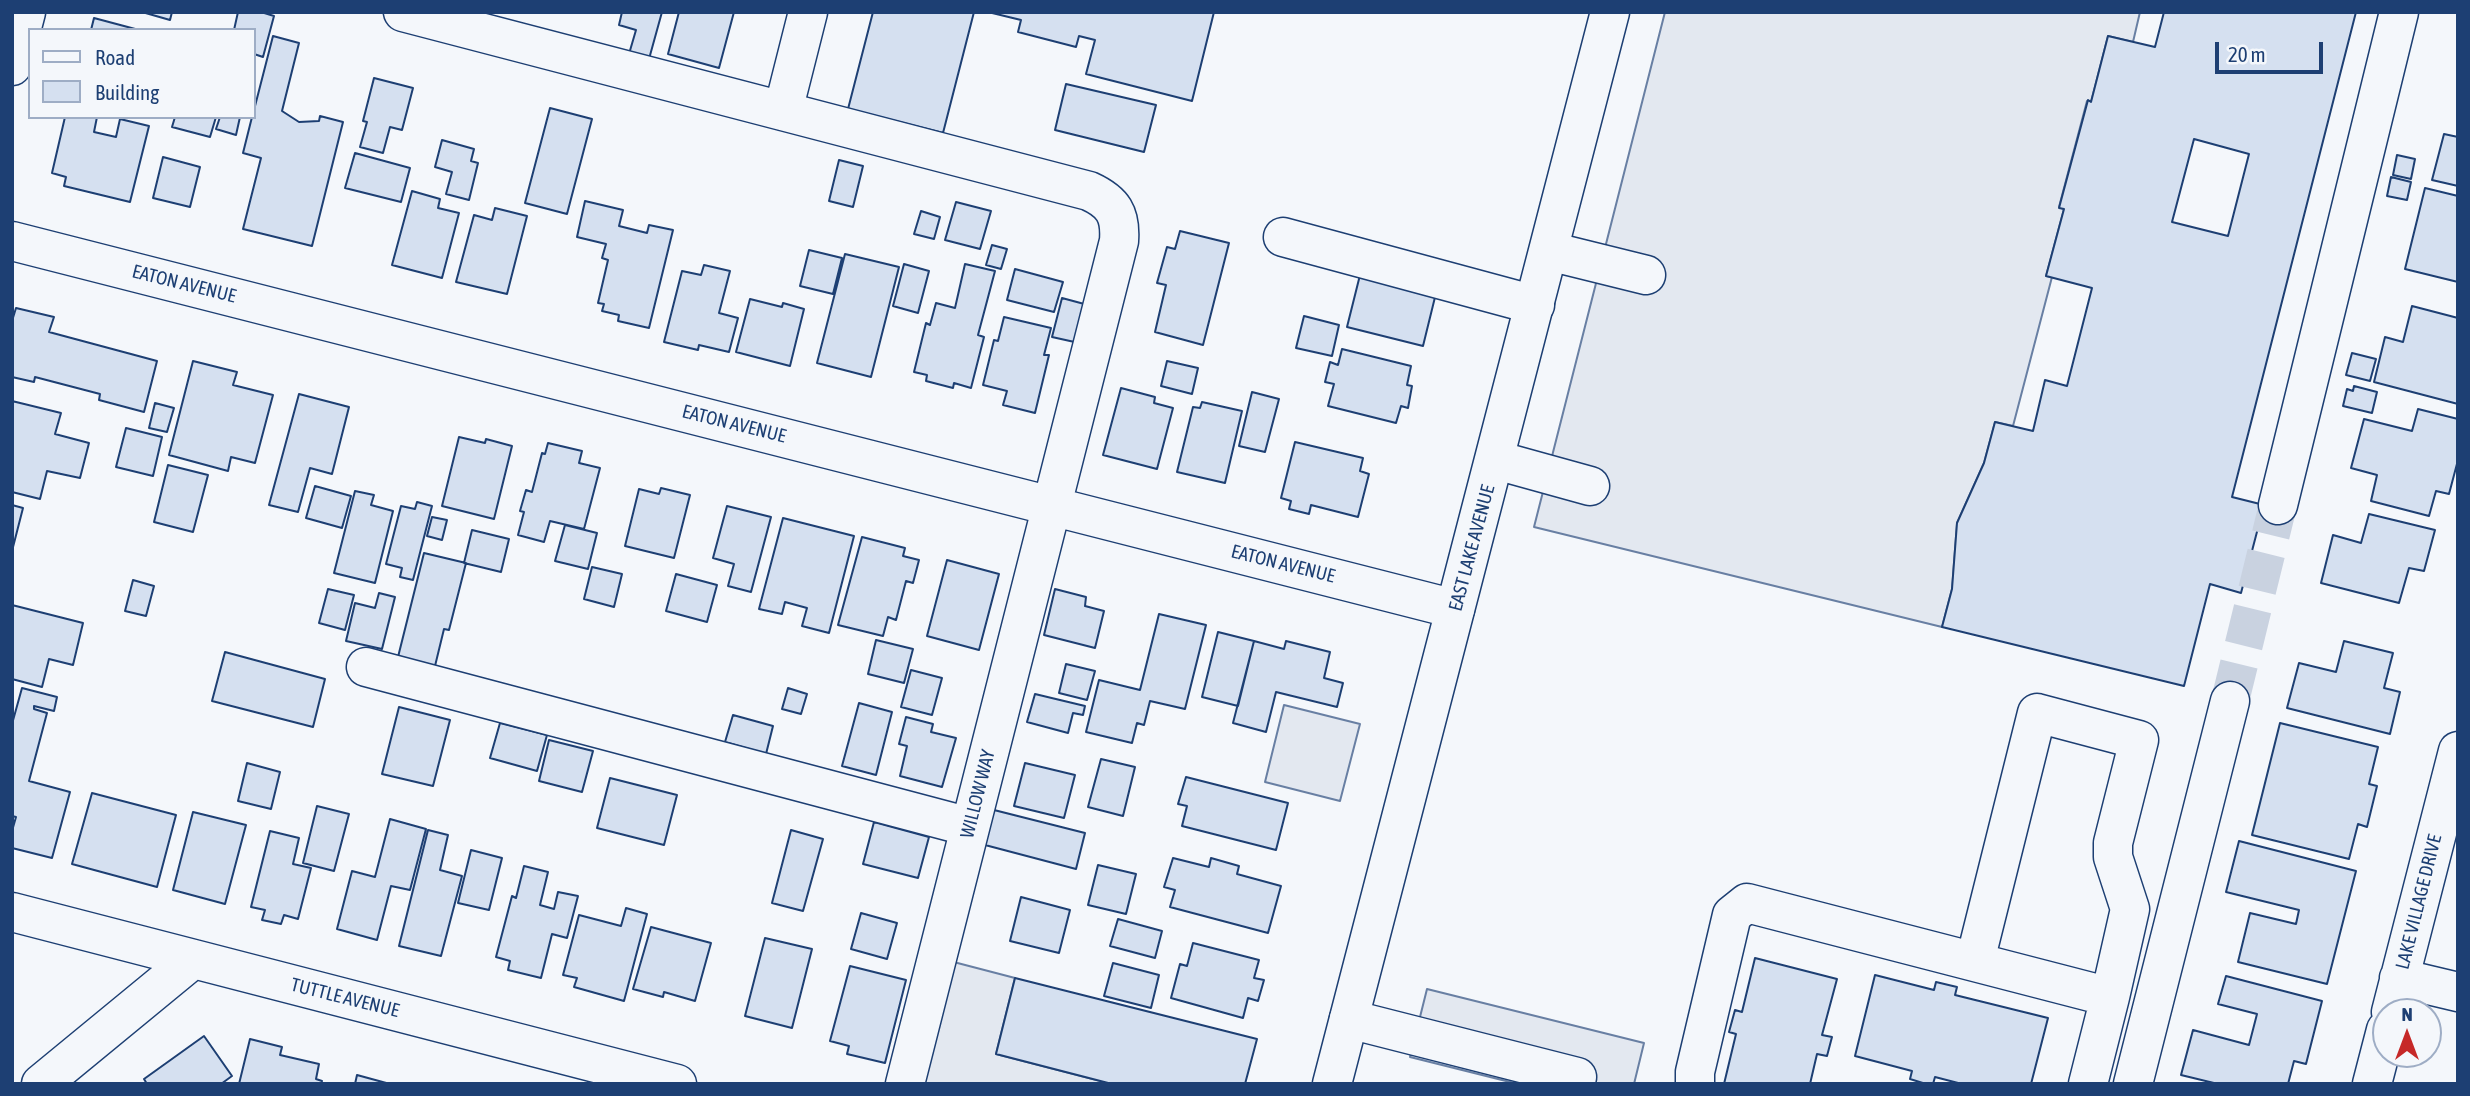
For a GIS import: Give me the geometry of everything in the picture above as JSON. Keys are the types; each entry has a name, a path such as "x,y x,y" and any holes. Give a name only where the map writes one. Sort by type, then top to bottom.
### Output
{"street":[{"path":"12,66 26,12"},
{"name":"WILLOW WAY","path":"404,12 1089,191 1103,197 1114,209 1120,224 1119,241 905,1084"},
{"path":"783,111 808,12"},
{"name":"EAST LAKE AVENUE","path":"1332,1084 1496,460 1610,12"},
{"path":"2278,505 2399,12"},
{"path":"1283,237 1535,305"},
{"name":"EATON AVENUE","path":"12,241 1455,609"},
{"path":"1549,251 1646,275"},
{"path":"1496,460 1590,486"},
{"path":"366,667 970,827"},
{"path":"2133,1084 2230,701"},
{"path":"1975,961 2037,713 2139,740 2113,843 2113,856 2130,909 2088,1084"},
{"name":"LAKE VILLAGE DRIVE","path":"2395,995 2458,751"},
{"path":"1695,1084 1695,1072 1732,915 1746,902 2110,997"},
{"name":"TUTTLE AVENUE","path":"12,912 655,1081"},
{"path":"41,1084 193,959"},
{"path":"2395,995 2458,992"},
{"path":"1349,1019 1577,1077 1575,1084"}],"shaded area":[{"path":"1665,12 2140,12 2133,42 2108,36 2091,102 2087,101 2059,207 2064,209 2046,276 2052,277 2013,426 1995,422 1984,463 1957,523 1952,589 1942,627 1534,527"},
{"path":"1284,705 1360,724 1340,801 1265,782"},
{"path":"946,960 1015,978 996,1054 1112,1084 913,1084"},
{"path":"1427,989 1644,1043 1634,1084 1518,1084 1410,1057"}],"building":[{"path":"142,12 172,12 170,20"},
{"path":"238,12 261,12 274,16 263,57 256,55 256,28 234,28"},
{"path":"622,12 662,12 649,59 629,54 636,30 619,25"},
{"path":"679,12 734,12 719,68 668,54"},
{"path":"873,12 974,12 943,133 848,109"},
{"path":"988,12 1214,12 1192,101 1086,74 1095,40 1079,36 1076,47 1018,32 1021,20"},
{"path":"2164,12 2356,12 2232,497 2264,505 2241,593 2210,584 2184,686 1942,627 1952,589 1957,523 1984,463 1995,422 2033,431 2045,380 2067,386 2092,288 2046,276 2064,209 2059,208 2108,36 2155,47","holes":["2194,139 2249,154 2228,236 2172,222"]},
{"path":"94,18 132,28 92,28"},
{"path":"273,36 299,43 282,111 299,122 319,121 320,116 343,122 312,246 243,229 261,158 243,153 252,119 256,119 256,102"},
{"path":"374,78 413,88 402,130 390,127 383,153 360,147 367,122 363,121"},
{"path":"1066,84 1156,105 1144,152 1055,130"},
{"path":"550,108 592,119 567,214 525,203"},
{"path":"65,119 97,119 94,132 116,137 120,119 149,126 130,202 64,186 66,177 52,173"},
{"path":"174,119 215,119 210,137 172,127"},
{"path":"219,119 240,119 236,135 216,129"},
{"path":"2444,134 2458,137 2458,186 2432,180"},
{"path":"442,140 474,149 471,161 478,163 469,200 446,194 452,172 435,167"},
{"path":"355,153 410,168 401,202 345,188"},
{"path":"2397,155 2415,159 2411,179 2393,175"},
{"path":"163,157 200,167 190,207 153,198"},
{"path":"839,160 863,166 853,207 829,201"},
{"path":"2391,177 2411,182 2407,200 2387,196"},
{"path":"2425,188 2458,196 2458,282 2405,269"},
{"path":"412,191 440,199 438,208 459,213 442,278 392,265"},
{"path":"585,201 623,210 619,226 647,233 649,225 673,230 649,328 618,321 619,315 602,311 604,304 598,303 608,260 602,258 606,244 577,237"},
{"path":"956,202 991,211 980,249 945,240"},
{"path":"495,208 527,216 507,294 456,282 474,215 492,220"},
{"path":"921,211 940,217 934,239 914,234"},
{"path":"1180,231 1229,243 1203,345 1155,332 1166,285 1157,283 1167,247 1175,249"},
{"path":"992,245 1007,249 1001,269 986,265"},
{"path":"809,250 842,258 833,294 800,286"},
{"path":"845,254 899,267 871,377 817,363"},
{"path":"904,264 929,271 918,313 893,306"},
{"path":"965,264 995,271 978,335 984,337 971,388 954,383 953,388 926,381 927,375 914,372 926,323 930,325 936,303 955,308"},
{"path":"704,265 730,271 719,313 738,318 729,352 699,345 698,350 664,342 682,271 701,275"},
{"path":"1015,269 1063,282 1054,312 1007,300"},
{"path":"1360,275 1437,289 1423,346 1347,327"},
{"path":"1062,298 1088,305 1079,343 1052,337"},
{"path":"750,299 804,309 790,366 736,352"},
{"path":"2412,306 2458,318 2458,404 2374,382 2385,337 2403,342"},
{"path":"16,308 54,317 49,332 157,361 144,412 99,400 100,394 35,377 34,382 12,377 12,321"},
{"path":"1304,316 1339,325 1332,356 1296,348"},
{"path":"1004,317 1051,328 1044,355 1049,355 1035,413 1003,405 1007,391 983,385 994,340 998,341"},
{"path":"1342,349 1411,366 1407,385 1412,386 1408,408 1401,406 1396,423 1328,406 1334,384 1325,382 1330,362 1338,365"},
{"path":"2352,353 2376,359 2370,381 2346,375"},
{"path":"193,361 237,372 233,385 273,395 255,463 231,457 228,471 169,455"},
{"path":"1167,361 1198,368 1192,394 1161,386"},
{"path":"2354,386 2377,392 2372,413 2343,406 2347,389 2353,391"},
{"path":"1121,388 1155,397 1154,403 1173,408 1157,469 1103,455"},
{"path":"1252,392 1279,399 1265,452 1239,446"},
{"path":"299,394 349,407 332,474 310,468 298,512 269,505"},
{"path":"12,401 61,413 55,434 89,443 80,478 47,471 40,499 12,492"},
{"path":"1202,402 1242,411 1225,483 1177,472 1193,407 1200,408"},
{"path":"155,403 174,408 167,432 149,428"},
{"path":"2418,409 2458,419 2458,460 2449,494 2436,491 2429,516 2371,501 2377,475 2351,468 2364,419 2412,431"},
{"path":"126,428 162,437 153,476 116,467"},
{"path":"459,437 485,443 486,439 512,446 494,519 442,506"},
{"path":"1295,442 1363,458 1360,471 1369,474 1358,517 1311,505 1309,514 1289,509 1291,501 1281,498"},
{"path":"548,443 582,451 579,463 600,468 584,529 550,521 544,542 518,535 524,512 520,511 526,490 532,492 542,453 545,454"},
{"path":"168,465 208,475 193,532 154,522"},
{"path":"315,486 351,496 342,528 306,518"},
{"path":"661,488 690,495 674,558 625,546 639,489 659,494"},
{"path":"355,491 374,495 371,505 393,511 375,583 334,573"},
{"path":"417,502 432,506 413,580 400,577 402,568 386,564 401,506 415,509"},
{"path":"12,505 23,508 12,551"},
{"path":"727,506 771,517 751,592 728,586 734,564 713,558"},
{"path":"2369,514 2435,530 2424,571 2409,568 2399,603 2321,583 2333,535 2361,543"},
{"path":"432,517 447,520 442,540 427,536"},
{"path":"783,518 854,536 829,633 802,626 807,608 785,602 782,614 759,609"},
{"path":"565,525 597,533 588,569 555,561"},
{"path":"472,530 509,539 501,572 464,563"},
{"path":"862,537 905,548 903,556 919,560 913,583 906,581 896,620 888,617 883,636 838,625"},
{"path":"424,553 466,563 449,630 444,629 435,666 398,657"},
{"path":"947,560 999,574 979,650 927,636"},
{"path":"592,567 622,574 614,607 584,599"},
{"path":"676,574 717,585 707,622 666,611"},
{"path":"133,580 154,586 146,616 125,611"},
{"path":"328,589 354,595 345,630 319,623"},
{"path":"1055,589 1086,597 1085,606 1104,611 1095,648 1044,635"},
{"path":"379,593 395,597 382,649 346,641 355,603 375,608"},
{"path":"12,605 83,623 73,665 49,659 42,687 12,679"},
{"path":"1159,614 1206,625 1185,709 1150,701 1144,725 1137,723 1132,743 1086,732 1099,680 1140,690"},
{"path":"1218,632 1254,641 1238,706 1202,697"},
{"path":"876,640 913,649 904,683 868,674"},
{"path":"1254,641 1284,649 1286,641 1330,652 1324,678 1343,683 1337,707 1276,692 1266,732 1233,723"},
{"path":"2344,641 2393,653 2384,688 2400,692 2390,734 2287,708 2299,663 2336,672"},
{"path":"225,652 325,679 313,727 212,701"},
{"path":"1066,664 1095,671 1087,700 1059,693"},
{"path":"911,670 942,678 932,715 901,707"},
{"path":"22,688 57,697 54,711 34,706 34,709 47,713 29,781 70,792 52,858 12,848 12,831 16,817 12,816 12,724"},
{"path":"788,688 807,694 801,714 782,709"},
{"path":"1035,694 1085,706 1083,715 1073,713 1068,733 1027,722"},
{"path":"859,703 892,712 876,775 842,766"},
{"path":"399,707 450,720 433,786 382,774"},
{"path":"733,715 773,726 766,754 725,742"},
{"path":"906,717 933,724 931,732 956,738 942,787 900,776 907,746 899,744"},
{"path":"500,723 547,735 537,771 490,758"},
{"path":"2280,723 2378,747 2369,784 2377,786 2367,827 2358,824 2349,859 2252,835"},
{"path":"549,740 593,751 582,792 539,781"},
{"path":"1101,759 1135,767 1123,816 1088,807"},
{"path":"247,763 280,772 271,809 238,801"},
{"path":"1025,763 1075,775 1064,818 1014,806"},
{"path":"1186,777 1288,803 1276,850 1182,826 1187,806 1178,804"},
{"path":"610,778 677,795 664,845 597,828"},
{"path":"92,793 176,815 157,887 72,864"},
{"path":"317,806 349,814 334,871 303,863"},
{"path":"994,810 1085,833 1076,869 985,845"},
{"path":"193,812 246,825 225,904 173,890"},
{"path":"390,819 426,829 410,890 391,886 377,940 337,929 352,871 375,877"},
{"path":"874,822 929,837 918,878 863,864"},
{"path":"428,830 448,835 440,870 462,876 441,956 399,946"},
{"path":"791,830 823,839 803,911 772,903"},
{"path":"270,831 299,838 293,864 311,868 298,919 284,915 281,924 262,920 265,910 251,907"},
{"path":"2239,841 2356,871 2327,984 2238,962 2250,913 2296,924 2299,910 2226,892"},
{"path":"471,850 502,858 489,910 458,903"},
{"path":"1173,858 1209,867 1211,858 1239,866 1237,874 1281,886 1268,933 1170,907 1175,890 1164,887"},
{"path":"1098,865 1136,874 1126,914 1088,905"},
{"path":"524,866 548,872 540,905 554,909 558,892 578,896 567,938 552,934 541,978 508,970 510,961 496,957 512,896 516,898"},
{"path":"1021,897 1070,910 1059,953 1010,941"},
{"path":"626,908 647,914 624,1001 574,987 577,978 563,975 579,915 621,926"},
{"path":"861,913 897,923 887,959 851,949"},
{"path":"1118,919 1162,931 1155,958 1110,946"},
{"path":"651,927 711,943 695,1001 664,992 663,997 633,989"},
{"path":"765,938 812,949 792,1028 745,1016"},
{"path":"1193,943 1259,960 1254,978 1264,980 1258,1001 1248,998 1243,1018 1171,998 1180,964 1187,966"},
{"path":"1755,958 1837,979 1822,1035 1832,1037 1827,1056 1817,1054 1810,1084 1724,1084 1736,1034 1729,1032 1735,1010 1742,1012"},
{"path":"1113,963 1159,975 1151,1008 1104,996"},
{"path":"850,966 906,980 885,1063 847,1054 849,1046 830,1041"},
{"path":"1875,975 1934,990 1936,982 1957,987 1955,995 2048,1018 2031,1084 1962,1084 1935,1077 1933,1084 1926,1084 1910,1079 1912,1071 1855,1056"},
{"path":"2226,976 2322,1001 2306,1064 2294,1061 2288,1084 2218,1084 2181,1075 2193,1030 2249,1045 2257,1014 2218,1004"},
{"path":"1015,978 1257,1039 1245,1084 1112,1084 996,1054"},
{"path":"204,1036 232,1076 221,1084 147,1084 144,1079"},
{"path":"250,1039 282,1047 280,1055 319,1064 316,1079 322,1081 321,1084 239,1084"},
{"path":"357,1075 390,1084 355,1084"}],"tunnel":[{"path":"2230,701 2278,505"}]}
